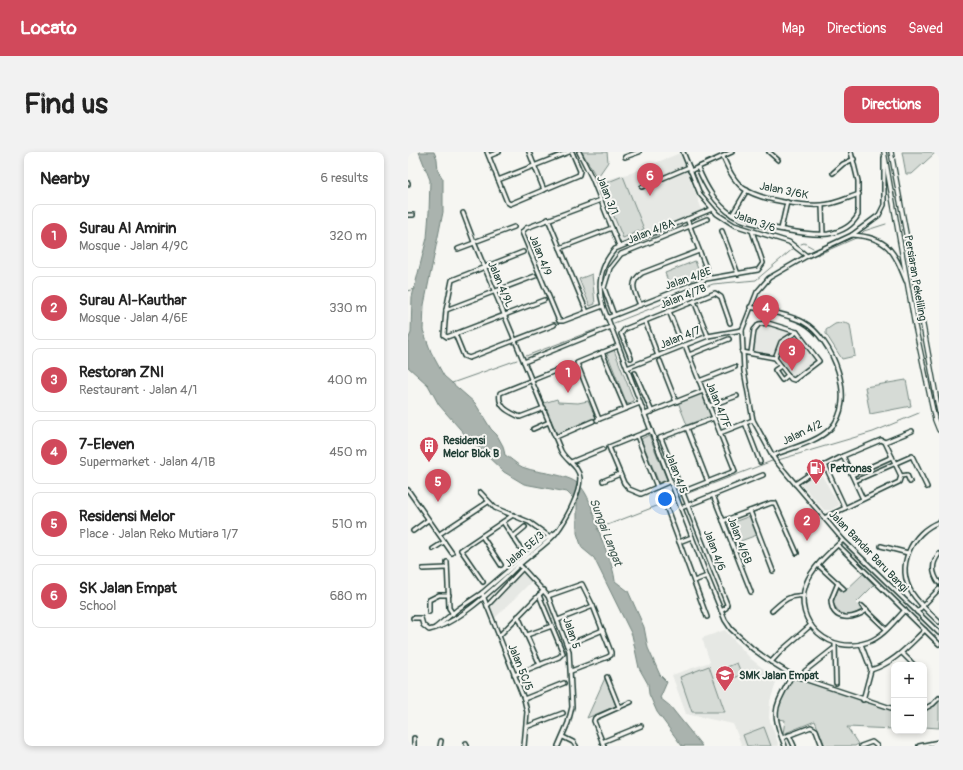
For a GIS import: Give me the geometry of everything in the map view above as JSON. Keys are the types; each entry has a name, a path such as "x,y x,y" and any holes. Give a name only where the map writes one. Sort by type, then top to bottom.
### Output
{"main road":[{"name":"Persiaran Pekeliling","path":"884,152 923,367 939,430"},
{"name":"Persiaran Pekeliling","path":"891,152 939,412"},
{"path":"923,367 930,366"}],"street":[{"path":"487,152 489,156 498,180 507,202 511,204 578,175 580,171 570,152 498,180"},
{"path":"489,156 499,152"},
{"path":"529,152 544,190"},
{"name":"Jalan 3/1","path":"579,152 592,178 619,246"},
{"path":"625,157 639,152"},
{"name":"Jalan 3/6","path":"683,152 700,194 712,209 734,225 789,242 807,256"},
{"path":"642,187 690,169 698,168 732,152"},
{"path":"769,152 778,160"},
{"path":"698,168 716,201 732,215 755,225 823,234 840,230 856,219 860,209 854,159 851,152"},
{"name":"Jalan Bandar Baru Bangi","path":"884,152 884,205 874,220 852,235 807,256 770,278 757,292 750,307 742,330 742,352 747,393 753,420 772,456 843,540 939,634"},
{"name":"Jalan 3/6K","path":"723,157 734,178 747,190 787,202 822,206 859,194"},
{"path":"833,174 843,164 854,159"},
{"path":"732,215 747,190"},
{"name":"Jalan 4/9","path":"600,200 526,228 522,232 559,321 563,321 603,306"},
{"path":"781,229 787,202"},
{"path":"822,206 823,234"},
{"name":"Jalan 4/5","path":"712,209 619,246 608,257 601,273 599,294 603,306 725,620 738,635 771,662 792,675 862,700 891,708"},
{"name":"Jalan 4/9L","path":"463,213 474,243 564,457 571,462 578,472 580,480 570,510 557,532"},
{"path":"408,215 413,215"},
{"path":"548,219 587,312"},
{"path":"686,219 710,278"},
{"name":"Jalan 4/8A","path":"614,315 604,288 607,274 614,261 625,251 707,219"},
{"path":"458,249 514,227"},
{"path":"560,248 612,228"},
{"path":"722,231 738,274"},
{"name":"Jalan 4/8E","path":"608,318 710,278 756,272 763,266 752,231"},
{"path":"852,235 871,237 880,240 889,247 895,254 908,288"},
{"path":"640,305 633,283 636,277 642,273 699,251"},
{"path":"523,252 452,280 446,310 445,336 455,334 544,300"},
{"path":"446,310 535,276"},
{"name":"Jalan 4/7B","path":"631,358 621,334 625,329 715,293 721,297 730,323"},
{"path":"694,301 708,336"},
{"name":"Jalan 4/2","path":"750,307 800,321 818,333 833,356 839,375 842,392 839,412 832,427 819,436 772,456"},
{"path":"669,311 680,339"},
{"path":"645,321 658,356"},
{"path":"742,352 775,358 788,375 794,380 819,362 797,332 768,323 759,324 754,330 751,353"},
{"path":"455,334 466,358 554,325"},
{"path":"525,363 611,327"},
{"name":"Jalan 4/7","path":"627,368 708,336 742,330"},
{"path":"775,358 781,342 797,332"},
{"path":"689,355 730,339"},
{"name":"Jalan 4/7F","path":"685,345 735,471 708,482"},
{"path":"596,420 577,363 618,346"},
{"path":"602,352 626,409"},
{"path":"660,361 676,402"},
{"path":"544,408 520,417 502,407 499,398 501,391 570,365"},
{"path":"781,366 775,370 782,380 788,375"},
{"path":"699,381 735,367"},
{"path":"635,373 652,412"},
{"path":"645,414 703,391"},
{"path":"709,406 737,396"},
{"path":"556,437 640,403"},
{"path":"655,440 714,418"},
{"path":"720,433 753,420"},
{"path":"533,429 550,422"},
{"path":"745,423 760,462"},
{"path":"682,492 708,482 687,428"},
{"path":"651,430 609,447 626,486 641,494 671,481"},
{"path":"795,484 825,465 843,456 881,440 885,442 912,431"},
{"path":"637,436 658,487"},
{"name":"Jalan 4/6","path":"660,438 727,604 726,608 721,611"},
{"path":"824,518 899,482 901,476 885,442"},
{"path":"571,462 604,449"},
{"path":"843,456 863,499"},
{"path":"855,481 912,456 915,458 927,487"},
{"path":"852,475 892,457"},
{"path":"825,465 845,508"},
{"path":"603,481 620,474"},
{"path":"681,508 763,475"},
{"path":"901,476 907,475 910,482"},
{"path":"408,490 452,553"},
{"path":"480,492 488,502 496,508 547,534 544,540"},
{"name":"Jalan 4/6B","path":"713,495 751,592"},
{"path":"408,502 413,499"},
{"path":"441,533 488,502"},
{"path":"723,521 770,503 775,503 778,506 797,553"},
{"path":"667,509 707,617"},
{"path":"750,511 773,571"},
{"path":"483,582 461,550 513,516"},
{"path":"413,531 428,520"},
{"name":"Jalan 5E/3","path":"503,522 521,549"},
{"path":"939,522 922,531 914,542 908,553 905,570 908,584 912,593 939,622"},
{"path":"513,537 524,527"},
{"name":"Jalan 5E/3","path":"547,534 557,532"},
{"name":"Jalan 5E/3","path":"435,628 456,617 483,597 547,534 557,532"},
{"name":"Jalan 5E/3","path":"435,628 453,613 482,593 518,563 544,540 547,534"},
{"path":"482,536 501,565"},
{"path":"679,542 692,537"},
{"path":"843,540 818,565 806,583 803,596 803,605 811,625 818,634 834,644 861,644 872,640 886,629 905,610"},
{"path":"433,549 444,542"},
{"path":"838,545 939,644"},
{"path":"881,546 908,553"},
{"path":"939,554 933,564 934,576 939,583"},
{"path":"447,562 449,608 456,617"},
{"name":"Jalan 5","path":"518,563 548,596 571,657 572,712 558,746"},
{"path":"818,565 844,589"},
{"path":"423,569 447,568"},
{"path":"487,606 523,568"},
{"path":"694,581 707,576"},
{"path":"838,583 831,600 836,613 843,618 850,618 867,610"},
{"path":"548,596 582,584 593,606 611,655 571,671"},
{"path":"917,612 939,589"},
{"path":"499,636 544,590"},
{"path":"482,593 483,597"},
{"path":"429,612 429,600 432,597 449,595"},
{"path":"514,675 559,657 562,652 539,595"},
{"path":"772,611 788,598 796,595 803,596"},
{"name":"Jalan 5C/5","path":"483,597 524,699 527,710 524,746"},
{"path":"558,620 593,606"},
{"path":"862,606 886,629"},
{"path":"518,616 528,635 540,665"},
{"path":"413,618 421,618 424,625 429,630 435,628"},
{"path":"771,662 781,651 811,625"},
{"path":"528,635 552,626"},
{"path":"567,645 602,630"},
{"path":"871,670 883,666 902,653 925,630"},
{"path":"834,644 836,683"},
{"path":"861,644 871,670 862,700"},
{"path":"805,671 834,649"},
{"path":"902,653 911,662"},
{"path":"785,746 776,723 775,712 792,675"},
{"path":"607,677 619,707"},
{"path":"524,699 564,683"},
{"path":"927,707 939,698"},
{"path":"604,746 594,722 595,718 631,702"},
{"path":"526,727 563,713"},
{"path":"602,742 641,726"},
{"path":"782,738 809,727 813,727 822,746"},
{"path":"789,735 794,746"},
{"path":"563,737 573,742 576,746"},
{"path":"414,738 414,746"},
{"path":"440,746 441,741"},
{"path":"861,746 872,742 877,746"},
{"path":"919,746 939,742"}],"shaded area":[{"path":"419,152 434,152 437,159 438,171 443,179 443,212 424,305 423,330 431,352 444,376 475,403 491,429 497,435 503,446 505,455 522,467 565,477 582,488 592,509 615,581 628,591 644,627 648,648 660,675 667,682 660,698 670,706 702,746 682,746 657,712 649,694 648,684 639,668 632,635 594,558 582,548 577,533 577,502 567,492 524,484 504,472 467,437 439,405 428,385 408,367 408,340 411,333 412,297 427,238 429,212 430,180"},
{"path":"582,152 607,152 608,162 597,178"},
{"path":"902,152 936,152 912,174 906,174"},
{"path":"680,153 702,210 622,242 598,182 631,173"},
{"path":"623,176 644,229 623,238 601,185"},
{"path":"695,261 701,277 671,289 665,273"},
{"path":"592,274 595,304 590,306 579,279"},
{"path":"844,322 850,325 855,356 842,359 826,334 826,330 835,324"},
{"path":"768,324 791,330 799,336 817,361 794,378 777,357 753,352 755,330 760,325"},
{"path":"614,350 634,401 627,404 607,353"},
{"path":"906,380 911,406 870,414 865,387"},
{"path":"702,393 711,416 687,425 678,402"},
{"path":"557,399 558,402 578,403 588,401 596,418 557,434 544,403"},
{"path":"649,435 667,480 659,483 641,439"},
{"path":"821,474 839,505 831,510 824,510 801,484 815,475"},
{"path":"750,516 757,535 735,543 728,524"},
{"path":"523,570 533,580 494,619 489,606"},
{"path":"863,574 874,585 856,603 862,609 849,615 842,614 833,603 838,588 843,593"},
{"name":"SMK Jalan Empat","path":"725,630 751,659 773,676 776,683 770,701 769,718 779,746 742,746 733,724 686,714 672,675 710,662 702,638"},
{"path":"737,663 742,675 731,679 727,667"},
{"path":"709,666 725,712 692,712 680,677"},
{"path":"605,678 616,706 587,718"},
{"path":"793,678 891,708 891,729 847,727 858,744 855,746 825,746 815,721 783,734 785,720 777,719 779,705"},
{"path":"939,701 939,728 927,727 927,709 935,706"},
{"path":"764,727 771,746 747,746 743,735"}],"waterway":[{"path":"861,234 864,231 886,224"},
{"path":"816,254 817,255 858,237"},
{"path":"801,244 804,243 813,248"},
{"path":"614,323 713,284 756,280 794,248"},
{"path":"408,291 415,289"},
{"path":"526,356 605,326"},
{"path":"452,383 517,360"},
{"path":"778,460 873,432 919,413"},
{"path":"686,494 772,461"},
{"name":"Sungai Langat","path":"597,529 675,499"}],"place":[{"name":"SK Jalan Empat","path":"650,196"},
{"name":"7-Eleven","path":"766,328"},
{"name":"Restoran ZNI","path":"792,371"},
{"name":"Surau Al Amirin","path":"568,393"},
{"name":"Residensi Melor Blok B","path":"429,463"},
{"name":"Petronas","path":"816,485"},
{"name":"Residensi Melor","path":"438,502"},
{"name":"Surau Al-Kauthar","path":"807,541"},
{"name":"SMK Jalan Empat","path":"725,692"}]}
